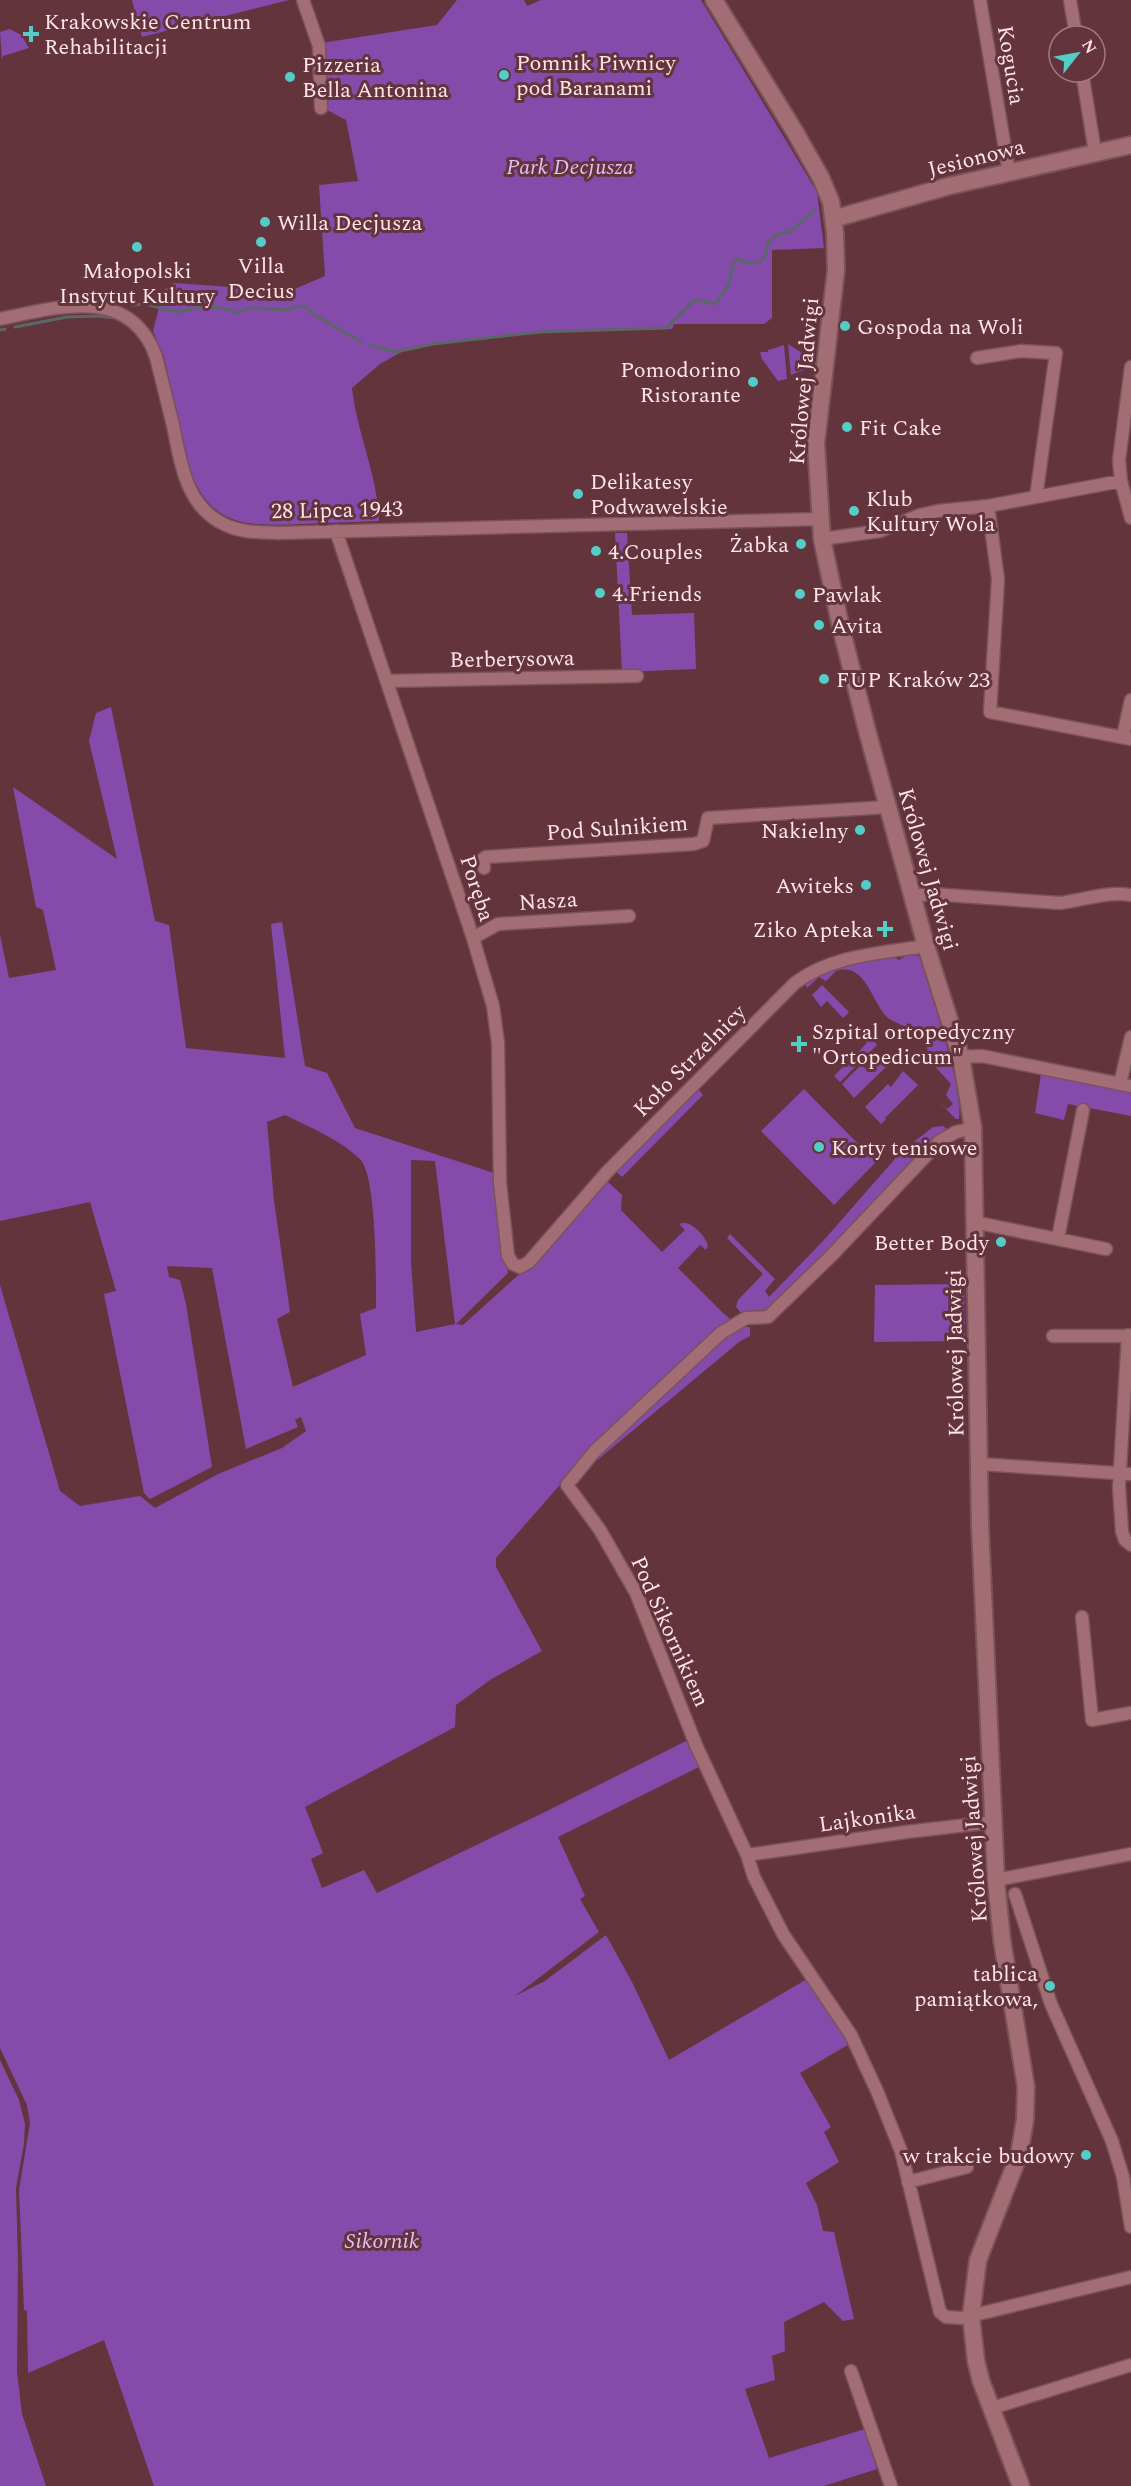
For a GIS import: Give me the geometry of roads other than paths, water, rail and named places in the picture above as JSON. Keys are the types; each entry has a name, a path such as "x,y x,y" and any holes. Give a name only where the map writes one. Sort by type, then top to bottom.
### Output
{"street":[{"path":"303,0 319,46 321,108"},
{"name":"Królowej Jadwigi","path":"714,0 795,132 831,202 836,270 816,443 822,539 841,628 888,807 926,946 960,1057 964,1130 974,1222 979,1464 996,1880 1002,1940 1022,2052 1026,2104 1023,2138 1014,2171 978,2260 971,2316 976,2361 1018,2484"},
{"name":"Kogucia","path":"980,0 1009,172"},
{"path":"1070,0 1074,24"},
{"path":"1084,84 1095,153"},
{"name":"Jesionowa","path":"833,219 1009,172 1131,145"},
{"name":"28 Lipca 1943","path":"0,319 65,308 94,306 115,309 135,321 148,337 156,357 185,480 192,494 207,514 228,526 245,531 336,531 820,519"},
{"path":"977,358 1021,351 1056,353 1036,497"},
{"path":"1131,367 1119,460 1121,481 1131,518"},
{"path":"822,539 880,531 920,515 938,511 988,506 1121,481"},
{"path":"988,506 998,579 990,712 1127,738 1131,700"},
{"name":"Poręba","path":"336,531 473,938 493,1006 498,1043 500,1183 508,1256 513,1264 520,1267"},
{"name":"Berberysowa","path":"387,681 637,676"},
{"name":"Pod Sulnikiem","path":"484,868 483,859 486,857 694,844 703,841 708,818 888,807"},
{"path":"912,896 931,894 1060,903 1100,895 1131,895"},
{"name":"Nasza","path":"473,938 498,924 629,916"},
{"name":"Koło Strzelnicy","path":"520,1267 529,1262 607,1172 795,983 808,974 834,963 926,946"},
{"path":"960,1057 982,1056 1125,1085 1131,1037"},
{"path":"1058,1238 1083,1110"},
{"name":"Pod Sikornikiem","path":"964,1130 940,1141 831,1256 768,1317 746,1318 721,1333 594,1452 567,1485 600,1530 636,1593 696,1745 747,1856 754,1877 783,1934 851,2036 896,2135 940,2312 949,2317 971,2316"},
{"path":"974,1222 1106,1249"},
{"path":"1053,1336 1130,1335 1122,1532 1125,1540 1131,1545"},
{"path":"979,1464 1125,1473"},
{"path":"1082,1617 1092,1720 1131,1713"},
{"name":"Lajkonika","path":"747,1856 906,1832 993,1822"},
{"path":"996,1880 1131,1854"},
{"path":"1015,1894 1052,2004 1113,2141 1123,2177 1131,2227"},
{"path":"908,2182 967,2167"},
{"path":"971,2316 1131,2277"},
{"path":"992,2408 1131,2365"},
{"path":"850,2371 891,2486"}],"waterway":[{"path":"371,345 396,352 433,344 539,332 666,328 692,302 699,300 715,304 729,284 733,262 737,259 747,263 760,262 765,256 768,243 774,236 791,231 815,210"},
{"path":"132,305 145,304 177,312 207,306 237,313 248,308 288,310 305,306 310,312 361,342"},
{"path":"15,327 67,317 116,318"},
{"path":"0,330 5,329"}],"place":[{"name":"Krakowskie Centrum Rehabilitacji","path":"31,34"},
{"name":"Pomnik Piwnicy pod Baranami","path":"504,75"},
{"name":"Pizzeria Bella Antonina","path":"290,77"},
{"name":"Willa Decjusza","path":"265,222"},
{"name":"Villa Decius","path":"261,242"},
{"name":"Małopolski Instytut Kultury","path":"137,247"},
{"name":"Gospoda na Woli","path":"845,326"},
{"name":"Pomodorino Ristorante","path":"753,382"},
{"name":"Fit Cake","path":"847,427"},
{"name":"Delikatesy Podwawelskie","path":"578,494"},
{"name":"Klub Kultury Wola","path":"854,511"},
{"name":"Żabka","path":"801,544"},
{"name":"4.Couples","path":"596,551"},
{"name":"4.Friends","path":"600,593"},
{"name":"Pawlak","path":"800,594"},
{"name":"Avita","path":"819,625"},
{"name":"FUP Kraków 23","path":"824,679"},
{"name":"Nakielny","path":"860,830"},
{"name":"Awiteks","path":"866,885"},
{"name":"Ziko Apteka","path":"885,929"},
{"name":"Szpital ortopedyczny \"Ortopedicum\"","path":"799,1044"},
{"name":"Korty tenisowe","path":"819,1147"},
{"name":"Better Body","path":"1001,1242"},
{"name":"tablica pamiątkowa,","path":"1050,1986"},
{"name":"w trakcie budowy","path":"1086,2155"}],"park label":[{"name":"Park Decjusza","path":"570,166"},
{"name":"Sikornik","path":"382,2240"}]}
